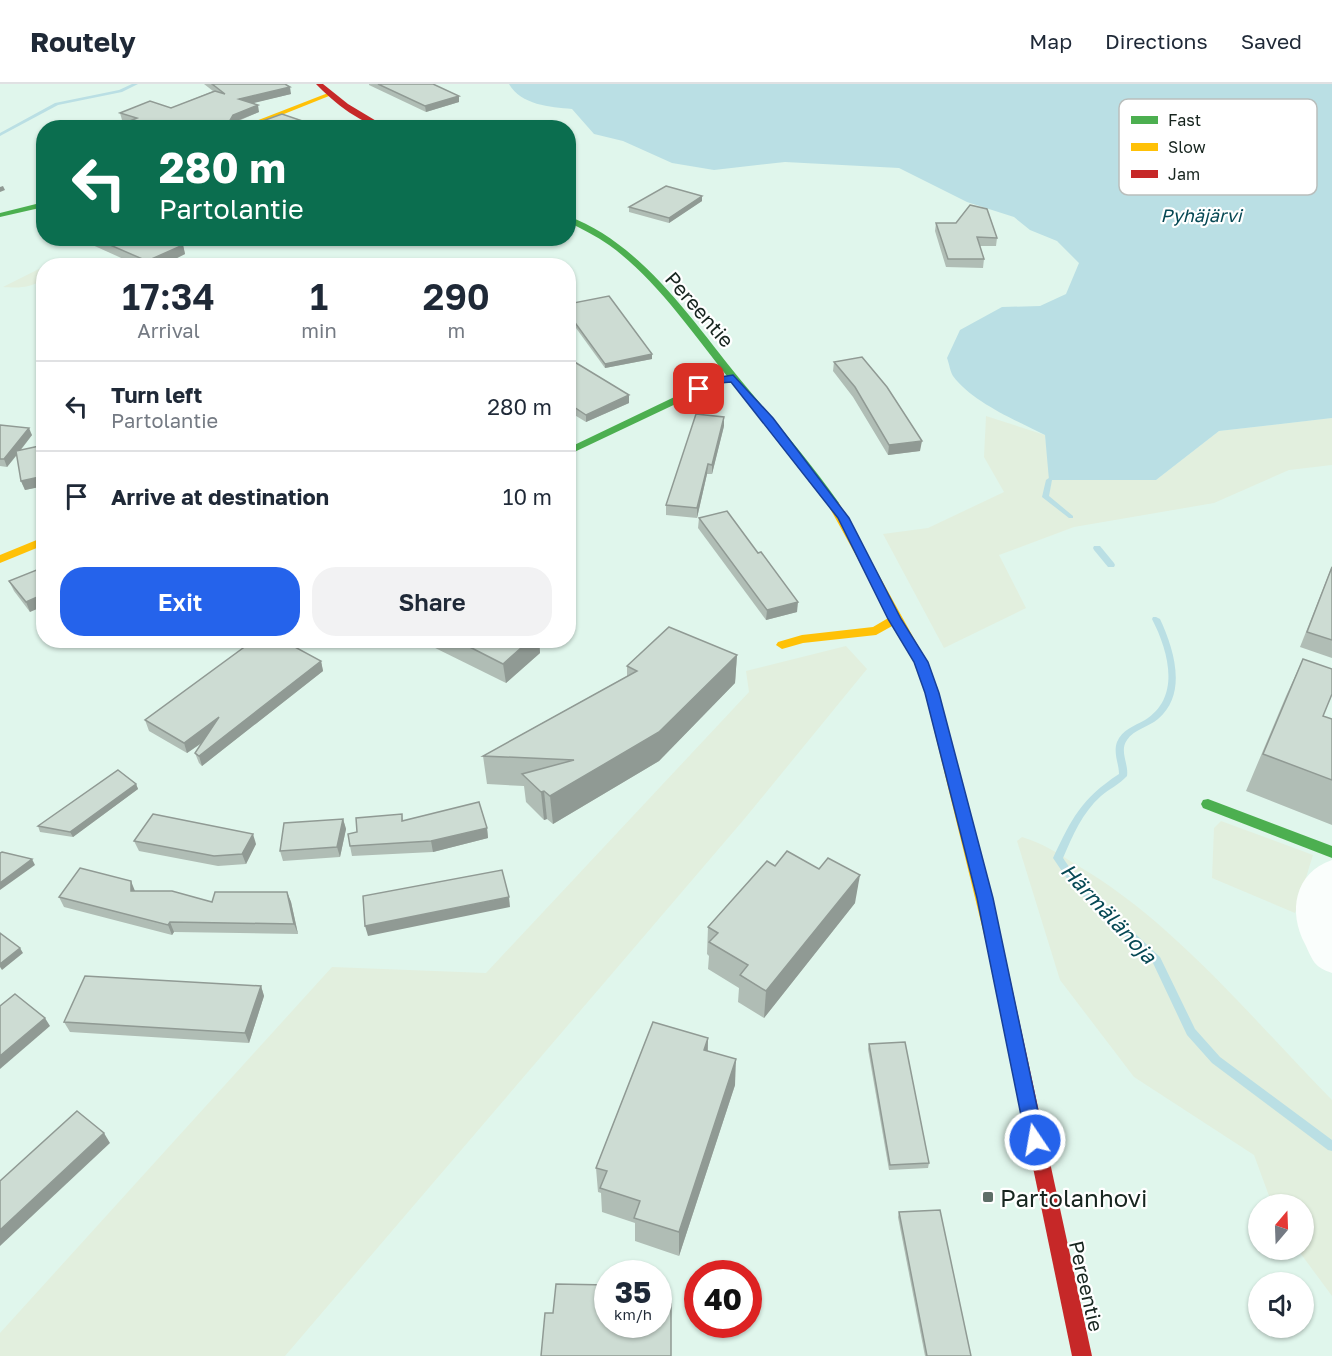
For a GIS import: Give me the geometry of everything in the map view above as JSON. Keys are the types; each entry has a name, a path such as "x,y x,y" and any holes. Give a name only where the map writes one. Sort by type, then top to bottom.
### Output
{"street":[{"path":"319,84 358,114 370,120"},
{"path":"262,120 330,94"},
{"path":"0,215 36,206"},
{"name":"Pereentie","path":"576,223 628,256 670,300 812,474 843,518 895,619 921,662 929,683 985,898 1082,1356"},
{"path":"576,448 718,380 733,378"},
{"path":"0,559 36,543"},
{"path":"782,645 802,639 876,631 895,619"},
{"path":"1208,804 1332,852"},
{"path":"1332,874 1321,884 1312,914 1314,926 1332,957"}],"green space":[{"path":"36,270 36,284 33,285 3,287"},
{"path":"986,416 1045,435 1050,480 1156,480 1219,431 1332,418 1332,465 1289,470 1214,503 1074,527 999,555 1026,608 944,648 883,534 928,528 1004,492 984,457"},
{"path":"846,646 867,669 746,817 285,1356 0,1356 0,1333 332,967 486,973 749,692 746,671"},
{"path":"1221,821 1313,855 1295,913 1212,878 1214,828"},
{"path":"1022,837 1043,845 1111,887 1146,914 1211,973 1332,1100 1332,1296 1305,1260 1314,1260 1314,1194 1268,1194 1254,1155 1134,1077 1060,980 1017,841"}],"water":[{"name":"Pyhäjärvi","path":"509,84 1332,84 1332,418 1219,431 1156,480 1049,480 1045,435 996,410 971,394 953,376 947,358 960,330 1002,307 1040,306 1066,294 1079,263 1057,241 1030,230 1014,217 967,202 899,168 785,162 714,170 672,163 623,141 594,134 572,109 537,104 528,101 514,91"}],"building":[{"path":"212,84 285,84 290,87 239,99 258,105 233,115 230,120 132,120 137,118 120,113 150,101 171,108 215,91 225,94"},
{"path":"378,84 433,84 459,96 425,106"},
{"path":"282,114 300,120 265,120"},
{"path":"666,186 702,196 669,218 629,207"},
{"path":"970,205 987,209 997,238 977,237 984,259 948,259 936,223 956,223"},
{"path":"112,246 181,246 154,258 140,258"},
{"path":"609,296 652,354 605,364 576,324 576,302"},
{"path":"862,357 887,387 922,441 889,445 855,387 834,362"},
{"path":"576,363 629,395 586,415 576,408"},
{"path":"696,414 724,417 712,465 708,464 697,508 666,505"},
{"path":"0,425 29,428 4,459 0,459"},
{"path":"36,447 36,478 21,481 16,451"},
{"path":"727,511 798,602 767,610 699,518"},
{"path":"1332,567 1332,640 1307,632"},
{"path":"36,570 36,598 26,602 9,581"},
{"path":"669,627 737,655 659,732 550,796 544,791 541,792 522,774 574,760 483,756 637,671 627,666"},
{"path":"243,648 297,648 321,661 199,756 195,753 219,717 184,743 145,720"},
{"path":"472,648 521,648 503,664"},
{"path":"1303,659 1332,669 1332,694 1323,716 1332,719 1332,780 1263,754"},
{"path":"118,770 136,784 70,832 38,826"},
{"path":"479,802 487,828 431,841 350,846 348,834 357,832 356,818 402,814 402,821"},
{"path":"153,814 253,834 242,854 214,856 134,841"},
{"path":"343,819 337,847 280,851 284,823"},
{"path":"787,851 819,869 828,858 860,875 766,991 740,975 748,965 709,942 718,933 708,927 767,861 775,866"},
{"path":"0,853 32,859 0,883"},
{"path":"80,868 131,881 131,891 172,891 212,902 215,892 287,892 294,924 170,922 168,925 59,897"},
{"path":"502,870 509,897 365,926 363,896"},
{"path":"0,933 20,948 0,964"},
{"path":"85,976 261,986 245,1033 64,1022"},
{"path":"15,994 45,1018 0,1056 0,1006"},
{"path":"653,1022 708,1038 704,1050 736,1059 679,1232 634,1218 640,1201 600,1188 607,1171 596,1168"},
{"path":"905,1042 929,1163 890,1165 869,1044"},
{"path":"77,1111 104,1133 0,1230 0,1181"},
{"path":"940,1210 971,1356 927,1356 899,1212"},
{"path":"556,1284 594,1285 594,1338 671,1338 671,1356 541,1356 545,1313 553,1313"}],"waterway":[{"path":"0,135 57,104 120,91 136,84"},
{"name":"Härmälänoja","path":"1049,480 1045,497 1071,517"},
{"name":"Härmälänoja","path":"1097,548 1111,565"},
{"name":"Härmälänoja","path":"1156,619 1169,651 1171,664 1171,688 1168,699 1163,709 1155,717 1124,737 1120,745 1123,776 1090,801 1076,820 1058,858 1075,883 1157,960 1191,1032 1216,1060 1332,1146"}],"traffic: fast":[{"path":"0,215 36,206"},
{"path":"576,223 611,243 635,263 670,300 812,473 833,503"},
{"path":"576,448 718,380 733,378"},
{"path":"1208,804 1332,852"}],"traffic: slow":[{"path":"262,120 330,94"},
{"path":"833,503 921,662 932,693 997,955"},
{"path":"0,559 36,543"},
{"path":"782,645 802,639 876,631 895,619"}],"traffic: jam":[{"path":"319,84 345,106 370,120"},
{"path":"997,955 1082,1356"}],"place":[{"name":"Partolanhovi","path":"988,1197"}],"route":[{"path":"699,389 718,380 733,378 769,420 843,518 895,619 921,662 932,693 985,898 1035,1140"}]}
